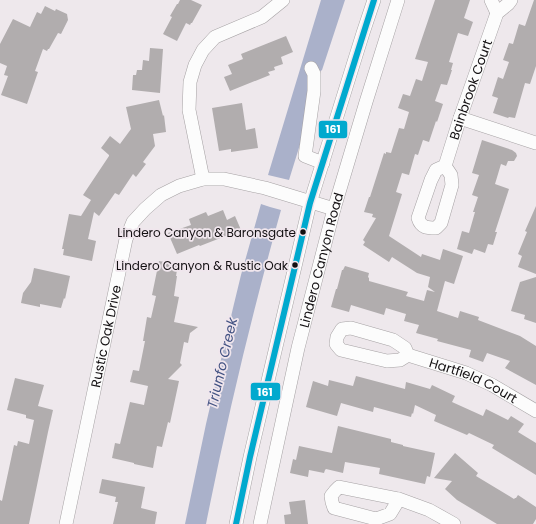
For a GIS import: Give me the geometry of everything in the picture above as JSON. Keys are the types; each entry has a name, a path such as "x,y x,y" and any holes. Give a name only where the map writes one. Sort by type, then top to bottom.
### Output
{"street":[{"path":"202,179 189,110 190,82 195,65 203,50 215,37 262,17 283,0"},
{"name":"Lindero Canyon Road","path":"236,524 250,457 310,202 374,0"},
{"name":"Lindero Canyon Road","path":"260,524 298,348 334,209 398,0"},
{"path":"491,0 497,13"},
{"name":"Bainbrook Court","path":"445,166 460,118 497,13 511,0"},
{"path":"311,68 314,74 314,92 305,156 323,163"},
{"path":"460,118 536,143"},
{"name":"Rustic Oak Drive","path":"66,524 126,239 133,222 161,195 179,186 202,179 224,179 258,187 334,209"},
{"path":"351,328 394,340 404,348 408,355 400,360 387,361 341,350 336,344 337,337 342,329 351,328"},
{"name":"Hartfield Court","path":"408,355 466,373 492,385 536,411"},
{"path":"399,499 429,510 454,524"}],"water":[{"path":"321,0 345,0 322,70 317,74 306,104 302,138 289,180 268,175"},
{"name":"Triunfo Creek","path":"261,204 281,210 240,366 206,524 185,524 233,308"}],"building":[{"path":"180,0 191,0 202,5 192,23 190,25 186,23 177,41 163,34 172,17 170,16"},
{"path":"435,0 470,0 464,18 473,22 468,36 458,33 449,62 453,63 447,85 441,84 435,101 443,104 429,142 423,140 418,155 415,154 409,175 402,173 396,192 402,194 389,236 421,257 422,254 440,260 443,249 463,256 454,284 445,281 437,311 458,318 460,311 479,317 478,320 520,336 536,346 536,385 505,368 510,361 487,353 483,362 469,357 471,350 437,341 438,339 416,333 419,325 404,321 406,314 386,308 384,315 351,305 349,312 331,307 342,270 345,266 369,273 369,281 408,292 406,296 424,301 427,290 435,292 428,287 430,277 417,273 392,257 389,262 363,245 365,242 363,240 376,218 372,217 373,214 364,212 384,153 391,153 399,128 404,129 409,112 398,108 403,94 410,96 416,79 422,81 428,62 415,59"},
{"path":"534,0 536,0 536,66 530,84 525,83 515,118 508,118 493,113 498,98 492,96 498,77 503,79 509,62 503,60 509,43 513,44 519,24 525,26"},
{"path":"45,6 55,11 56,9 67,14 68,20 61,34 58,33 49,49 47,51 43,49 35,71 38,72 27,104 1,95 8,76 4,75 7,66 0,63 0,44 13,19 30,27 37,12 41,14"},
{"path":"286,36 293,52 281,57 283,64 274,67 275,70 268,72 270,75 230,91 224,77 232,74 228,65 243,59 241,54"},
{"path":"150,48 163,49 160,93 132,90 133,75 136,75 137,70 142,70 143,60 149,61"},
{"path":"159,100 163,116 164,115 166,132 153,134 155,146 143,162 146,164 136,177 133,174 119,195 115,193 99,216 94,212 88,239 96,241 92,261 63,255 64,249 62,249 69,214 81,216 91,200 83,195 109,156 101,148 110,136 120,144 131,129 126,107"},
{"path":"242,103 246,130 255,128 258,148 231,152 231,149 219,151 212,108"},
{"path":"482,140 512,150 517,156 514,161 508,161 506,166 501,164 495,184 509,189 495,232 497,232 493,245 488,244 485,253 474,249 472,254 457,249 462,231 469,233 475,212 473,212 478,197 472,195 479,175 472,173"},
{"path":"536,206 536,274 518,267 522,256 518,254 527,232 525,231"},
{"path":"223,210 227,220 235,216 241,230 177,254 168,233 191,225 189,219 206,212 208,216"},
{"path":"159,261 178,264 174,296 179,297 174,322 198,327 190,333 188,343 184,342 180,363 182,365 168,379 179,381 170,423 168,422 162,447 157,446 153,468 112,458 115,443 120,444 130,402 144,405 148,386 130,382 133,370 139,371 145,341 143,341 147,317 151,318 156,296 152,295"},
{"path":"34,268 70,276 65,299 64,298 61,308 40,304 40,307 21,303 23,293 31,282"},
{"path":"536,277 536,323 524,319 525,315 511,311 520,282"},
{"path":"356,376 405,389 406,382 430,389 432,385 455,396 452,402 483,416 486,409 508,420 511,416 524,424 518,432 536,443 536,475 492,448 494,445 469,433 467,435 434,421 436,415 415,405 411,417 374,407 373,412 341,403 337,416 306,407 313,381 328,386 329,380 353,386"},
{"path":"15,378 44,385 38,406 53,410 29,524 0,524 0,500 2,501 14,445 17,446 18,441 29,444 34,420 26,418 26,415 7,410"},
{"path":"338,426 391,439 391,442 403,446 435,453 430,477 427,476 425,484 379,474 380,468 345,462 343,473 326,469 324,473 309,470 308,477 290,473 293,459 296,460 299,446 332,453"},
{"path":"455,453 478,473 476,476 514,499 518,495 536,507 536,519 533,524 497,524 457,500 445,489 452,481 434,478"},
{"path":"102,479 145,487 141,508 157,512 155,524 113,524 118,502 115,502 116,497 99,493"},
{"path":"305,500 308,524 285,524 284,515 291,514 289,502"}],"transit line":[{"name":"161","path":"236,524 250,457 310,203 374,0"}],"place":[{"name":"Lindero Canyon & Baronsgate","path":"303,232"},
{"name":"Lindero Canyon & Rustic Oak","path":"295,265"}]}
